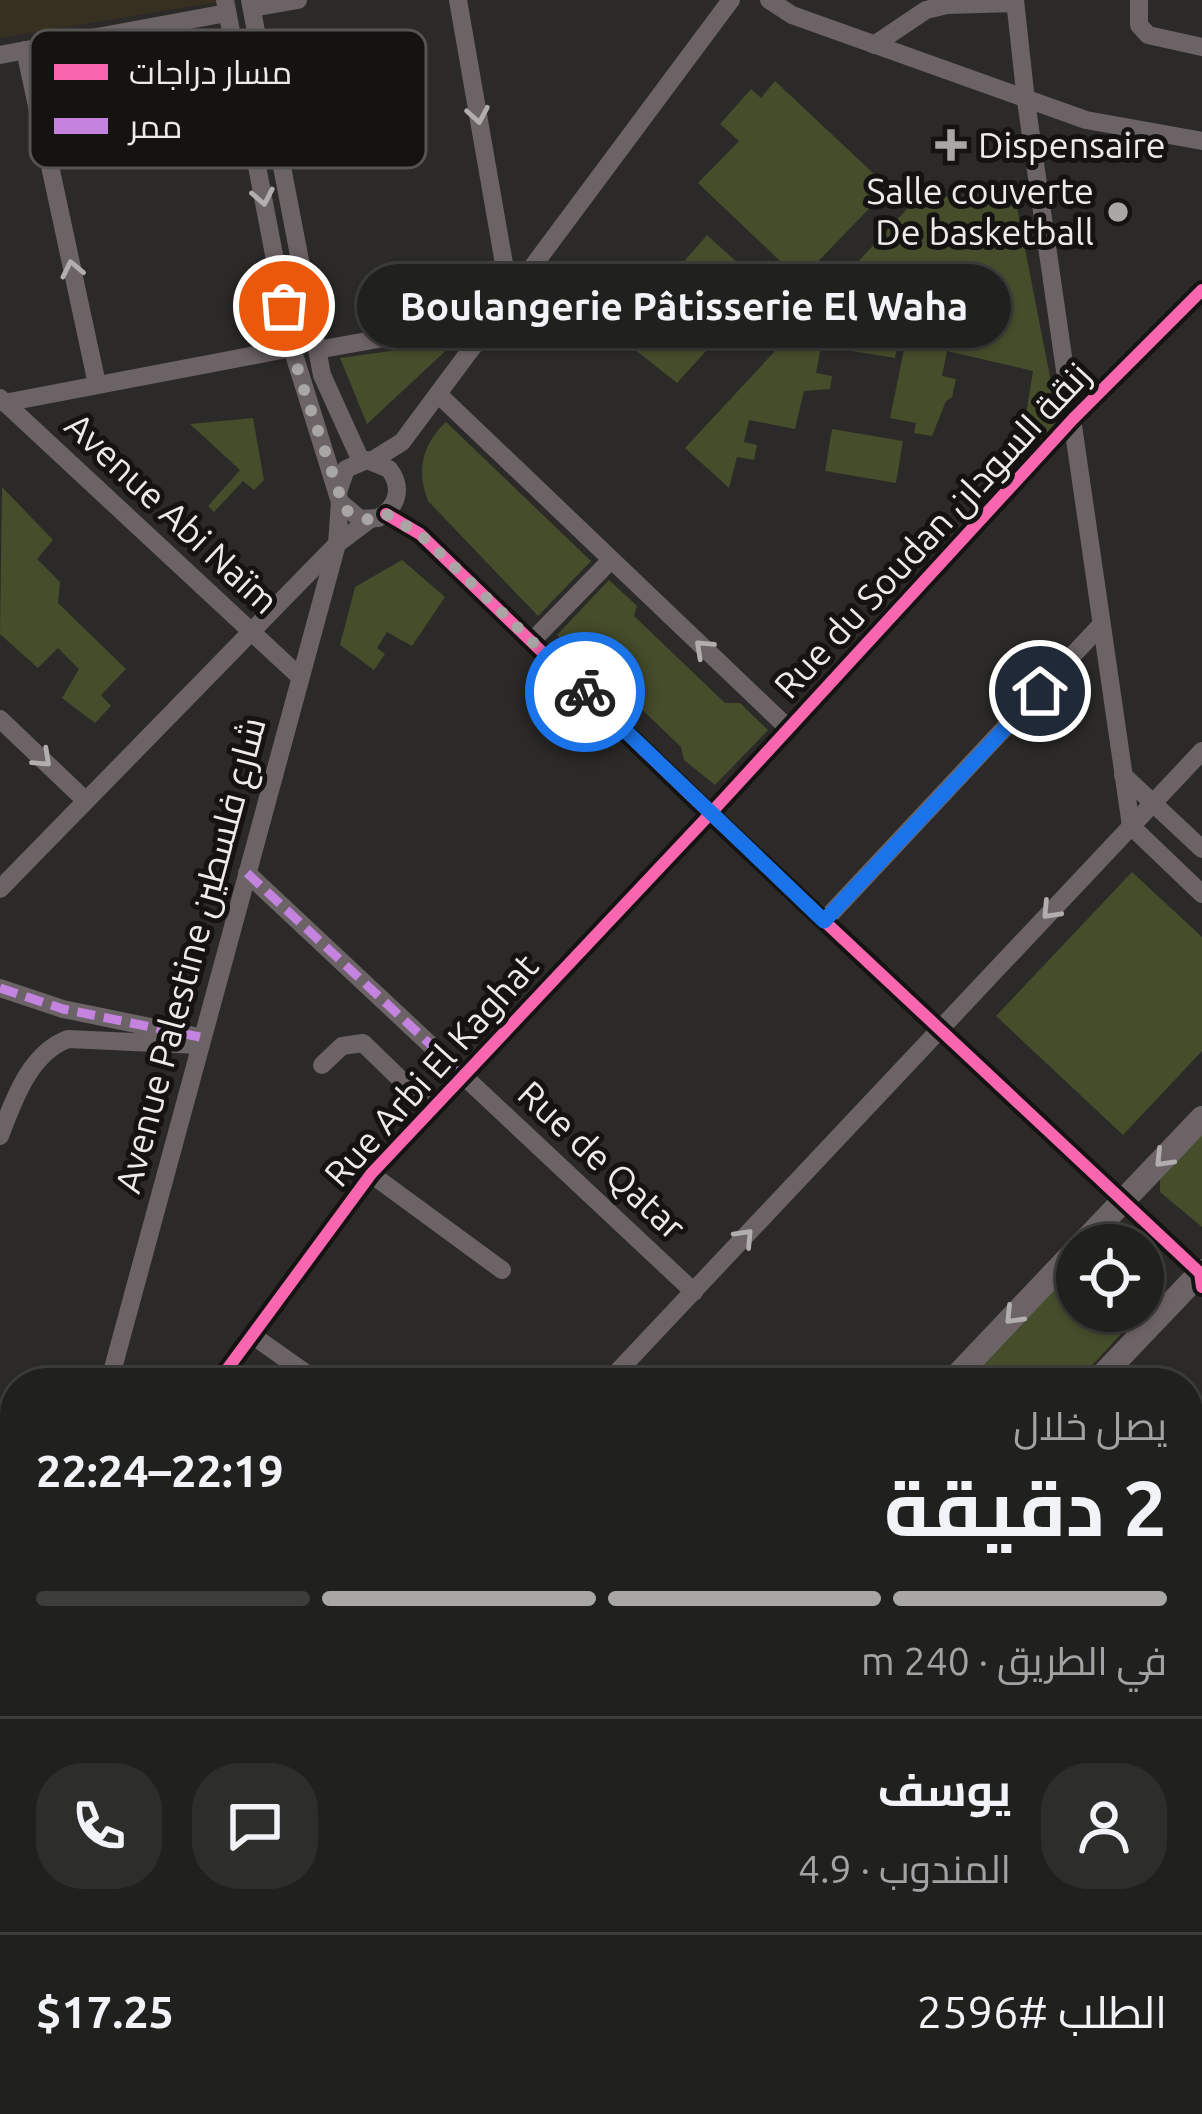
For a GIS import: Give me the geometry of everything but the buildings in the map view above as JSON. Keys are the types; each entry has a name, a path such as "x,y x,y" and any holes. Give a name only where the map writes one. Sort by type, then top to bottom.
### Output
{"main road":[{"path":"1101,1224 1202,1118"},
{"path":"964,1368 1056,1271"},
{"path":"1110,1368 1201,1277"}],"street":[{"path":"251,4 298,0"},
{"path":"458,0 510,298"},
{"path":"339,497 341,476 402,442 731,0"},
{"path":"769,0 792,15 1026,101 1086,120 1202,141"},
{"path":"1139,0 1139,25 1148,34 1202,47"},
{"path":"874,45 926,10 1015,2 1131,826 1202,894"},
{"path":"119,30 226,7"},
{"path":"0,55 30,49"},
{"path":"26,50 30,69"},
{"path":"51,168 97,384"},
{"path":"257,168 292,348 339,497 352,516 378,517 420,534"},
{"path":"282,168 322,375 367,460 396,485 420,534 1201,1277"},
{"name":"Rue du Soudan زنقة السودان","path":"710,814 1073,419 1202,291"},
{"path":"317,350 495,318"},
{"path":"2,400 292,348"},
{"path":"438,394 788,728"},
{"name":"Avenue Abi Naïm","path":"2,400 299,676"},
{"path":"0,889 337,544 378,517 396,485 402,442"},
{"name":"Avenue Palestine شارع فلسطين","path":"114,1368 337,544 339,497"},
{"path":"532,641 610,561"},
{"path":"824,921 1101,625"},
{"path":"0,719 86,800"},
{"path":"628,1368 938,1029 1202,751"},
{"path":"1123,776 1202,849"},
{"name":"Rue Arbi El Kaghat","path":"228,1368 371,1174 710,814"},
{"name":"Rue de Qatar","path":"247,873 694,1292"},
{"path":"549,950 561,968"},
{"path":"0,988 63,1009 199,1041"},
{"path":"0,1136 38,1057 51,1046 68,1039 199,1041"},
{"path":"322,1066 343,1046 363,1043 432,1110"},
{"path":"371,1174 502,1270"},
{"path":"252,1335 299,1368"}],"shaded area":[{"path":"0,0 218,0 30,30 0,38"}],"green space":[{"path":"775,81 889,188 800,280 698,183 739,141 720,124 751,89 761,98"},
{"path":"933,181 946,197 1014,192 1059,423 1024,460 1012,450 1014,440 1022,440 1033,371 947,351 959,288 882,269 872,317 902,324 895,358 821,346 816,373 832,376 830,389 804,391 795,429 749,420 744,442 757,445 754,460 737,457 729,488 685,448"},
{"path":"707,235 764,287 677,383 605,326 620,310 636,317"},
{"path":"906,340 947,351 942,376 956,379 952,397 932,436 914,433 916,423 890,418"},
{"path":"455,342 367,424 340,358"},
{"path":"253,418 264,480 254,490 243,481 214,512 208,506 240,470 190,424"},
{"path":"446,422 591,561 538,616 428,501 422,479 424,458 431,439"},
{"path":"832,429 903,441 896,483 825,471"},
{"path":"2,487 53,540 37,559 60,582 58,603 126,669 101,695 111,706 95,723 62,698 79,669 58,648 38,668 0,634"},
{"path":"402,560 445,597 412,646 387,632 377,648 385,654 374,670 340,645 355,587"},
{"path":"609,580 637,606 634,616 725,703 740,703 768,730 715,785 684,760 681,747 602,671 588,667 557,635"},
{"path":"1132,872 1202,937 1202,1051 1123,1135 996,1016"},
{"path":"1202,1123 1202,1227 1160,1192 1160,1176"},
{"path":"1056,1275 1056,1332 1123,1332 1090,1368 966,1368"}],"marked path":[{"path":"247,873 464,1076"},
{"path":"0,988 63,1009 200,1037"}],"cycle path":[{"path":"228,1368 371,1174 1073,419 1202,290"},
{"path":"386,514 420,534 710,814 1200,1273 1202,1287"}],"way so far":[{"path":"284,306 299,375 345,510 369,520 386,514 420,534 585,692"}],"place":[{"name":"Dispensaire","path":"951,145"},
{"name":"Salle couverte De basketball","path":"1118,212"},
{"name":"Boulangerie Pâtisserie El Waha","path":"284,306"}],"route":[{"path":"585,692 824,921 1040,691"}]}
